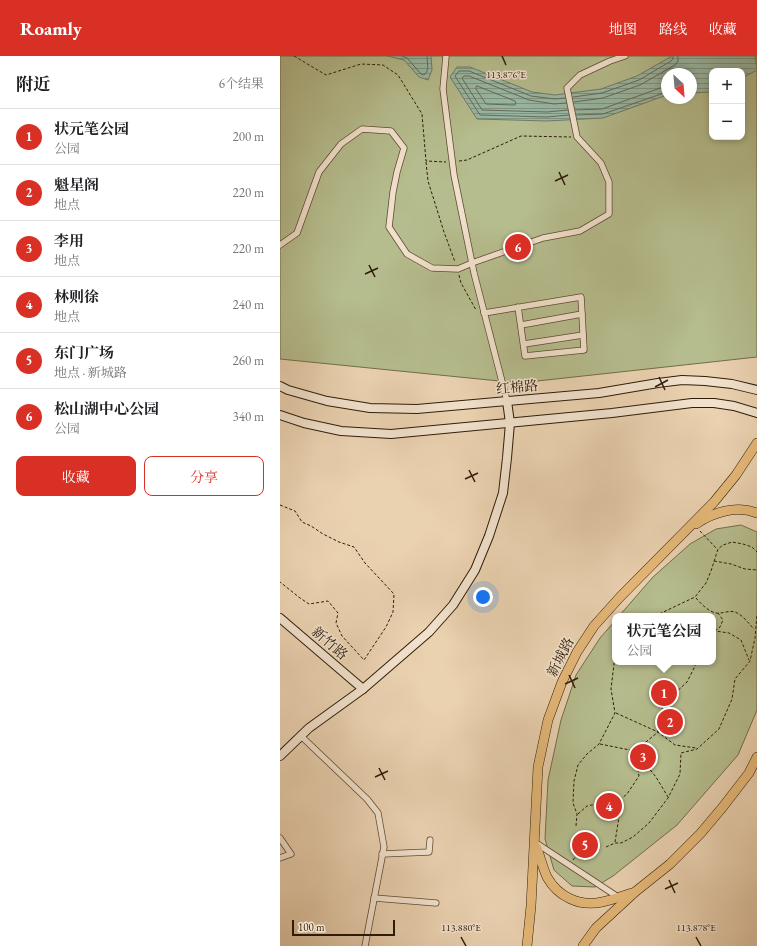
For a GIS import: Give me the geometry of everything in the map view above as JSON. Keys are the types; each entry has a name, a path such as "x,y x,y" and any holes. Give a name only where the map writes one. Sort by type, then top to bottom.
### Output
{"main road":[{"name":"红棉路","path":"280,386 288,390 327,401 370,408 417,409 599,393 682,380 705,380 738,385 757,390"},
{"path":"280,756 309,728 363,689 429,632 453,605 474,570 490,536 503,493 510,423 507,401"},
{"path":"280,414 304,423 341,431 391,434 612,413 692,403 714,403 757,412"},
{"name":"新城路","path":"527,946 535,843 538,767 548,720 562,682 577,652 594,626 620,596 714,502 736,475 757,443"},
{"path":"680,537 699,522 719,512 737,509 757,513"},
{"name":"新竹路","path":"280,618 363,689"},
{"path":"583,946 596,928 635,892 670,864 700,834 749,773 757,757"},
{"path":"535,843 547,877 553,887 563,895 575,901 588,903 601,902 635,892"}],"street":[{"path":"446,56 443,90 454,175 482,313 507,401"},
{"path":"280,245 297,233 319,172 341,144 362,129 391,131 404,148 393,192 389,228 407,254 432,268 458,269 543,238 580,231 609,214 609,182 601,163 577,137 567,88 580,75 610,61 625,56"},
{"path":"482,313 518,307 581,297 584,350 525,356 518,307"},
{"path":"521,325 582,314"},
{"path":"524,344 583,335"},
{"path":"301,736 367,799 378,813 384,847 365,946"},
{"path":"280,838 291,854 280,858"},
{"path":"382,854 429,852 430,840"},
{"path":"535,843 618,897"},
{"path":"374,898 436,903"}],"path":[{"path":"294,56 326,75 361,64 383,65 398,75 422,114 428,181 444,232 458,269 461,283 482,313"},
{"path":"426,161 452,162 467,160 520,136 577,137"},
{"path":"280,505 295,511 302,522 323,534 354,547 365,563 394,594 393,612 386,627 364,660 342,636 336,623 338,613 328,601 309,604 280,582"},
{"path":"695,525 718,549"},
{"path":"662,613 695,597 706,583 718,549 723,545 732,542 743,544 752,547 757,552"},
{"path":"714,561 731,564 745,569 757,570"},
{"path":"695,597 702,605 715,613 734,612 744,618 755,630"},
{"path":"716,630 720,627 723,620 718,613"},
{"path":"606,847 615,843 621,843 633,836 649,823 668,798 680,774 681,753 697,749 719,729 732,699 735,679 750,661 755,638 757,614"},
{"path":"716,632 729,633 741,640 750,661"},
{"path":"576,826 578,814 573,803 574,782 578,765 587,754 599,744 615,713 611,689 614,665"},
{"path":"658,732 658,718 661,710 672,696 687,682 696,665"},
{"path":"615,713 658,732 675,745 697,749"},
{"path":"635,751 658,732"},
{"path":"599,744 635,751 656,777 668,798"},
{"path":"616,803 627,794 639,776 635,751"},
{"path":"578,814 588,806 611,801 618,804 620,810 615,843"},
{"path":"569,865 578,852"}],"shaded area":[{"path":"280,56 757,56 757,357 519,383 280,359"},
{"path":"741,525 757,532 757,710 738,755 677,825 613,876 595,887 572,886 554,870 545,839 548,780 561,720 576,675 600,638 612,624 612,665 716,665 716,613 622,613 653,577 690,544 716,529"}],"water":[{"path":"387,56 431,56 432,70 428,80 419,77 404,60"},
{"path":"672,56 755,56 757,70 745,76 745,68 709,68 709,92 697,93 697,68 661,68 661,97 603,118 547,121 477,119 450,77 457,67 470,67 532,92 555,95 601,89 637,76"}],"building":[{"path":"667,715 677,723 673,729 662,722"}],"place":[{"name":"松山湖中心公园","path":"518,247"},
{"name":"状元笔公园","path":"664,693"},
{"name":"魁星阁","path":"670,722"},
{"name":"李用","path":"643,757"},
{"name":"林则徐","path":"609,806"},
{"name":"东门广场","path":"585,845"}]}
